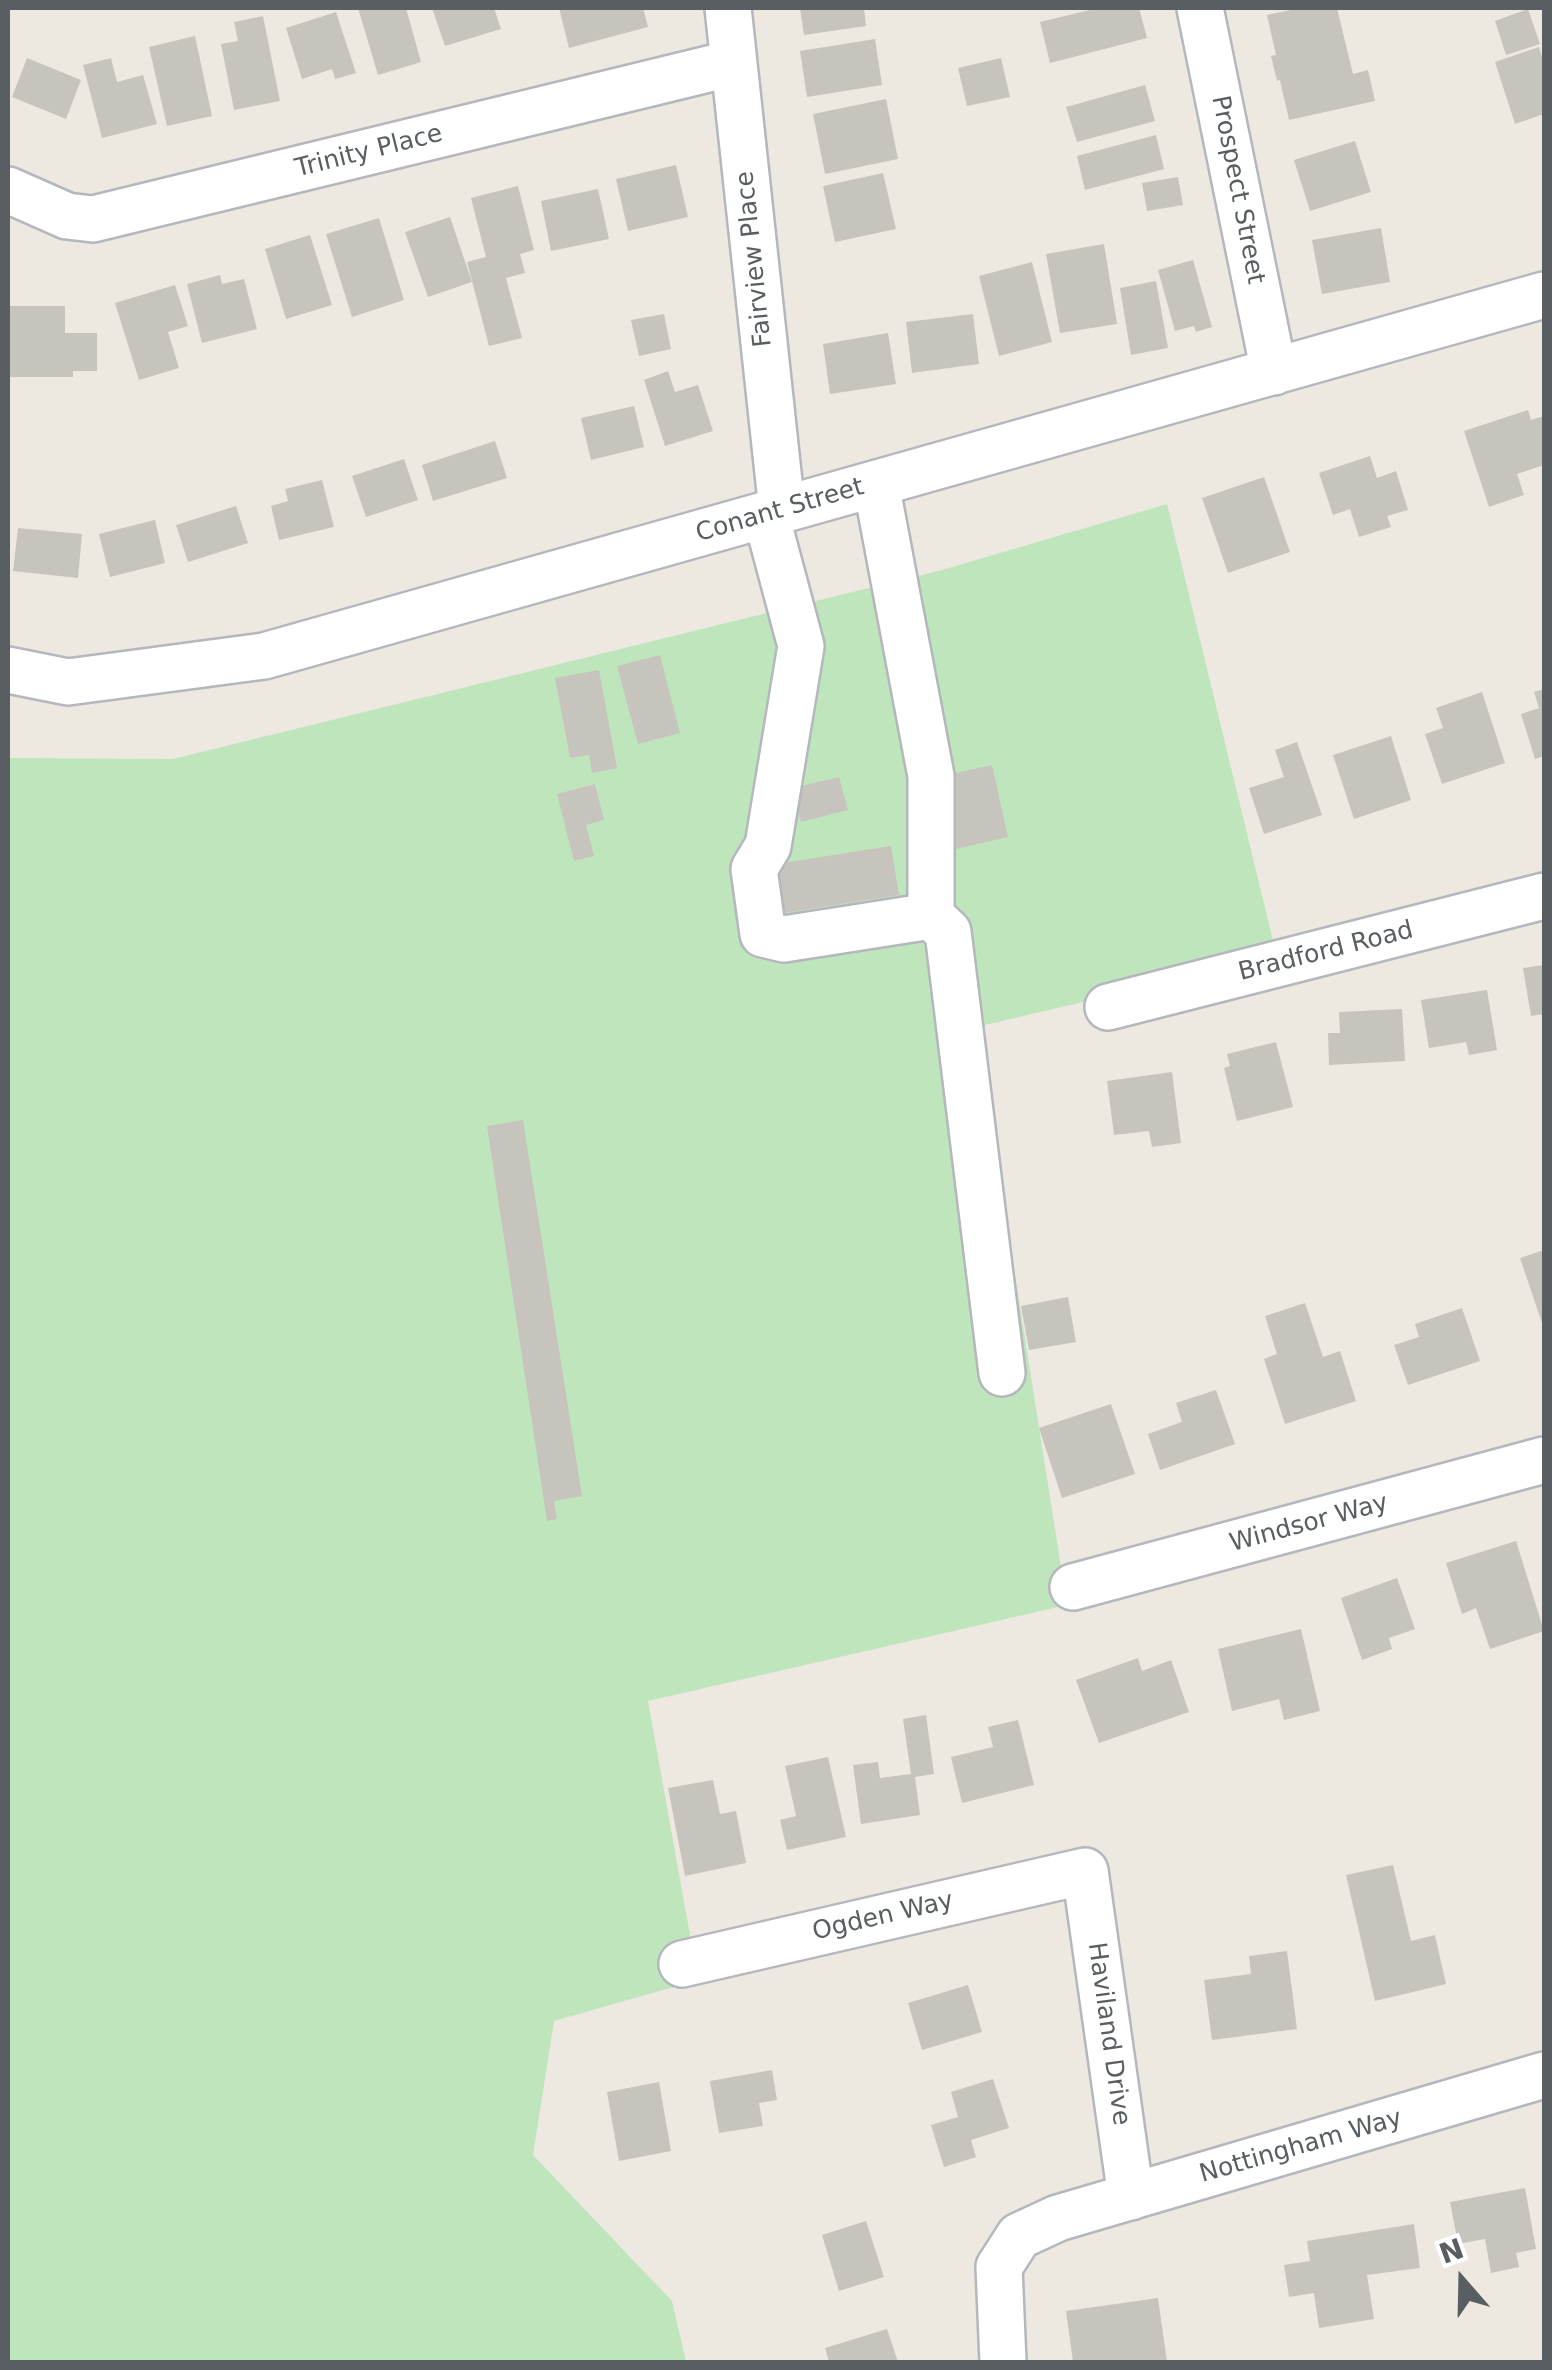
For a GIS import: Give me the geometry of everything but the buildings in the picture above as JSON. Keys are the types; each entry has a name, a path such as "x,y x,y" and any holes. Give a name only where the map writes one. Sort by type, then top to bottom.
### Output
{"street":[{"name":"Fairview Place","path":"728,8 774,513 800,646 768,846 754,868 763,934 784,939 931,916"},
{"name":"Prospect Street","path":"1200,8 1274,372"},
{"name":"Trinity Place","path":"8,190 68,216 93,219 734,63"},
{"name":"Conant Street","path":"8,670 68,682 264,656 1544,295"},
{"path":"876,484 931,776 931,916 948,932 1002,1372"},
{"name":"Bradford Road","path":"1108,1008 1544,896"},
{"name":"Windsor Way","path":"1072,1588 1544,1460"},
{"name":"Ogden Way","path":"682,1964 1084,1870"},
{"name":"Haviland Drive","path":"1084,1870 1132,2196"},
{"name":"Nottingham Way","path":"1003,2362 999,2267 1019,2236 1058,2218 1544,2075"}],"green space":[{"path":"1167,504 1277,957 976,1027 1067,1605 648,1701 698,1980 554,2021 533,2155 672,2301 686,2362 8,2362 8,758 173,759 942,570"}]}
